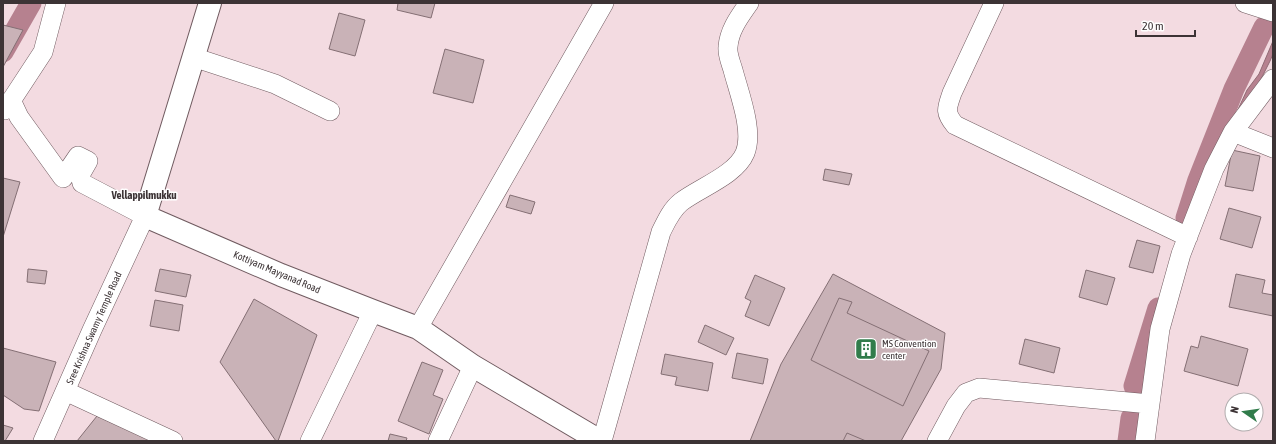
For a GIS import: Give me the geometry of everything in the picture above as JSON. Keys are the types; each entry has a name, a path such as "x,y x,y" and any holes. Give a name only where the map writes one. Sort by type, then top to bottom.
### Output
{"street":[{"path":"56,3 43,52 6,105 19,117 63,178 78,156 88,161 80,175 82,183 145,216 210,3"},
{"path":"418,328 604,3"},
{"path":"601,441 661,232 670,215 680,203 738,165 745,153 748,139 747,124 728,47 731,33 748,3"},
{"path":"994,3 952,93 947,106 948,117 955,125 1188,237"},
{"path":"1244,3 1273,12"},
{"path":"194,57 275,84 330,110"},
{"path":"1145,441 1160,329 1181,254 1214,169 1233,132 1273,79"},
{"path":"1233,132 1273,148"},
{"name":"Kottiyam Mayyanad Road","path":"145,216 281,275 418,328 473,366 601,441"},
{"name":"Sree Krishna Swamy Temple Road","path":"43,441 145,216"},
{"path":"310,441 373,311"},
{"path":"438,441 473,366"},
{"path":"937,441 956,406 966,394 979,388 1150,404"},
{"path":"65,391 173,441"}],"shaded area":[{"path":"1273,41 1273,54 1259,83 1229,129 1247,90 1259,74"}],"building":[{"path":"398,3 435,3 431,18 397,10"},
{"path":"339,13 365,20 355,56 329,49"},
{"path":"3,25 23,30 3,67"},
{"path":"445,49 484,60 473,103 433,93"},
{"path":"1232,150 1260,156 1253,191 1225,186"},
{"path":"825,169 852,174 849,185 823,180"},
{"path":"3,178 20,182 3,237"},
{"path":"510,195 535,202 531,214 506,207"},
{"path":"1229,208 1261,217 1252,248 1220,239"},
{"path":"1137,240 1160,246 1153,273 1129,267"},
{"path":"28,269 47,271 45,284 27,282"},
{"path":"160,269 191,275 186,297 155,291"},
{"path":"1086,270 1115,278 1107,305 1079,297"},
{"name":"MS Convention center","path":"833,274 945,333 941,369 901,441 750,441 781,364"},
{"path":"1236,274 1265,280 1262,293 1273,295 1273,316 1229,307"},
{"path":"755,275 785,288 769,326 745,316 751,301 745,298"},
{"path":"839,298 852,302 847,313 929,351 903,406 811,360"},
{"path":"254,299 317,335 278,441 276,441 220,362"},
{"path":"155,300 183,305 179,331 150,326"},
{"path":"705,325 734,338 726,355 698,342"},
{"path":"1201,336 1248,349 1238,386 1184,371 1191,346 1198,348"},
{"path":"1025,339 1060,348 1054,373 1019,364"},
{"path":"3,348 56,362 39,411 24,409 3,395"},
{"path":"737,353 768,359 763,384 732,378"},
{"path":"665,354 713,363 708,391 675,385 677,377 661,374"},
{"path":"422,362 443,370 433,395 443,399 429,434 398,421"},
{"path":"97,416 153,441 77,441"},
{"path":"3,425 13,428 5,441 3,441"},
{"path":"847,433 866,441 843,441"},
{"path":"390,434 407,438 406,441 388,441"}],"waterway":[{"path":"3,52 31,3"},
{"path":"1186,218 1198,180 1234,89 1264,27"},
{"path":"1134,386 1158,308"},
{"path":"1128,441 1131,418"}],"place":[{"name":"MS Convention center","path":"866,349"}],"district":[{"name":"Vellappilmukku","path":"144,195"}]}
